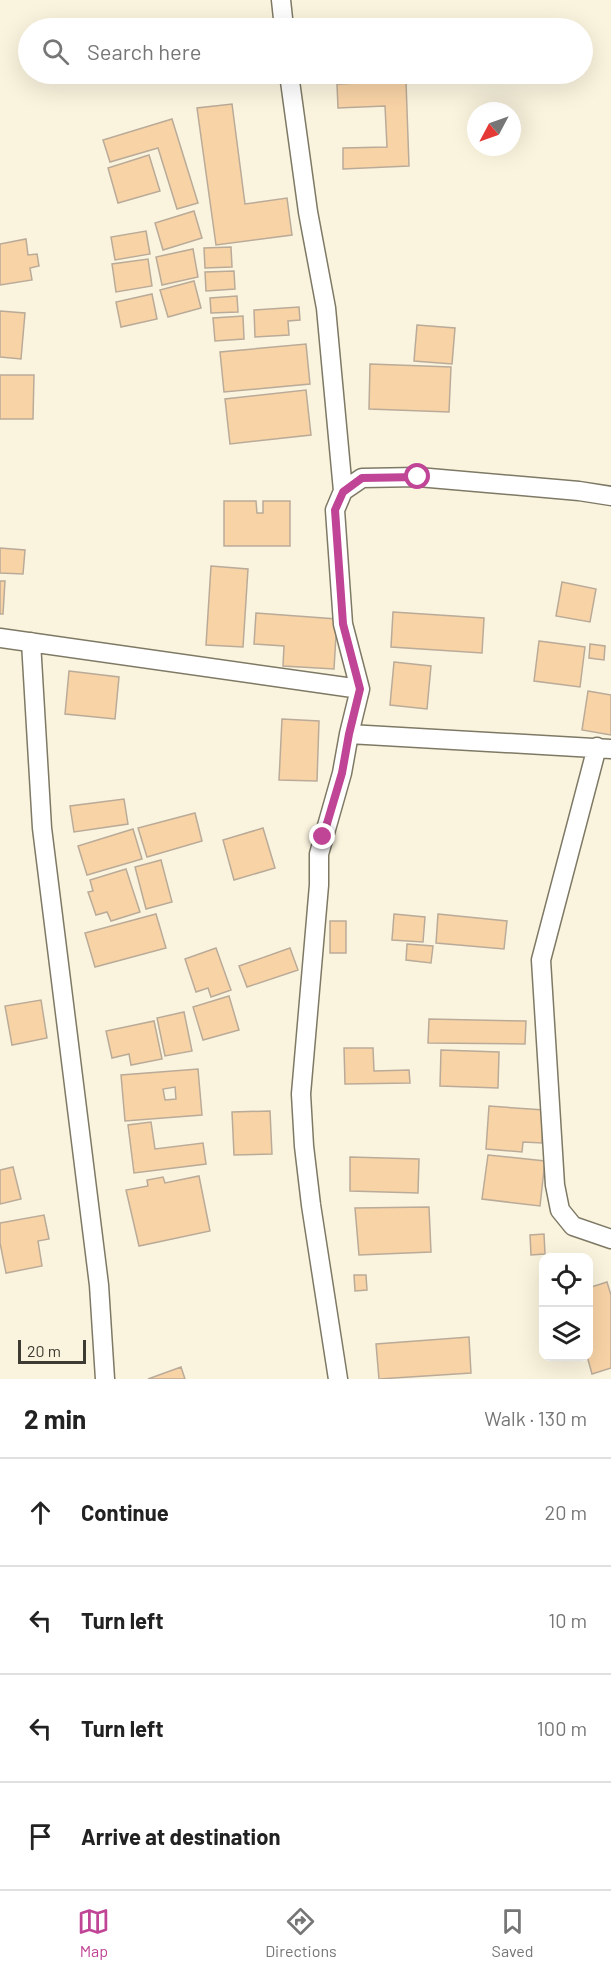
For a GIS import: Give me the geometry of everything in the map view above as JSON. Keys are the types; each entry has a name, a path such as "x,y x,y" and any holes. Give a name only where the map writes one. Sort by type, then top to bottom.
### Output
{"street":[{"path":"281,0 283,18"},
{"path":"290,84 308,212 326,308 343,492 335,510 343,624 360,689 342,773 319,854 319,885 301,1094 310,1195 338,1379"},
{"path":"343,492 362,478 418,477 579,491 611,496"},
{"path":"0,638 360,689"},
{"path":"31,642 42,828 99,1285 105,1379"},
{"path":"349,734 604,748 541,960 555,1185 560,1210 573,1226 611,1239"}],"building":[{"path":"337,84 406,84 409,166 343,169 343,148 387,147 385,106 338,108"},
{"path":"232,104 245,204 287,198 292,235 216,245 197,108"},
{"path":"172,119 198,203 177,209 158,148 110,162 103,140"},
{"path":"149,155 160,191 118,203 108,168"},
{"path":"194,211 202,238 163,250 155,223"},
{"path":"146,231 150,254 115,260 111,237"},
{"path":"26,239 28,255 37,254 39,266 30,268 32,280 0,285 0,244"},
{"path":"231,247 232,267 205,268 204,248"},
{"path":"193,249 198,277 162,285 156,257"},
{"path":"148,259 152,286 116,292 112,264"},
{"path":"234,271 235,289 206,291 205,272"},
{"path":"194,281 201,308 168,317 160,290"},
{"path":"152,294 157,319 121,327 116,302"},
{"path":"237,296 238,312 211,313 210,298"},
{"path":"299,307 300,320 288,321 289,335 255,337 254,310"},
{"path":"0,311 25,313 21,359 0,357"},
{"path":"243,316 244,339 215,341 213,318"},
{"path":"417,325 455,328 452,364 414,361"},
{"path":"306,344 310,384 224,392 220,352"},
{"path":"370,364 451,367 449,412 369,409"},
{"path":"0,375 34,375 33,419 0,419"},
{"path":"306,390 311,435 230,444 225,399"},
{"path":"224,501 256,501 257,513 263,513 263,501 290,501 290,546 224,546"},
{"path":"0,548 25,550 23,574 0,573"},
{"path":"211,566 248,569 243,647 206,645"},
{"path":"0,581 5,581 3,614 0,614"},
{"path":"562,582 596,589 590,622 556,616"},
{"path":"393,612 484,618 482,653 391,647"},
{"path":"256,613 337,619 334,669 283,666 284,646 254,644"},
{"path":"539,641 585,647 580,687 534,681"},
{"path":"590,644 605,646 604,660 589,658"},
{"path":"394,662 431,666 427,709 390,705"},
{"path":"69,671 119,677 115,719 65,714"},
{"path":"588,691 611,695 611,735 582,730"},
{"path":"282,719 319,721 317,781 279,780"},
{"path":"124,799 128,824 74,832 70,806"},
{"path":"195,813 202,841 147,857 138,828"},
{"path":"263,828 275,868 234,880 223,840"},
{"path":"133,829 142,859 87,875 78,846"},
{"path":"161,860 172,902 146,909 135,867"},
{"path":"126,869 140,912 111,921 107,912 96,915 88,892 93,891 90,880"},
{"path":"156,914 166,948 95,967 85,933"},
{"path":"394,914 425,917 423,942 392,940"},
{"path":"438,914 507,921 504,949 436,943"},
{"path":"330,921 346,921 346,953 330,953"},
{"path":"407,944 433,946 431,963 406,960"},
{"path":"216,948 231,990 211,997 208,988 196,992 185,959"},
{"path":"290,948 298,970 247,987 239,966"},
{"path":"229,996 239,1030 203,1040 193,1007"},
{"path":"41,1000 47,1038 12,1045 5,1006"},
{"path":"184,1012 192,1051 165,1056 157,1018"},
{"path":"429,1019 526,1021 525,1044 428,1043"},
{"path":"154,1021 162,1059 131,1065 129,1054 112,1058 106,1031"},
{"path":"344,1048 373,1048 374,1071 409,1070 410,1083 345,1084"},
{"path":"441,1050 499,1052 498,1088 440,1086"},
{"path":"198,1069 202,1115 125,1121 121,1075","holes":["175,1087 176,1099 165,1100 163,1089"]},
{"path":"489,1106 544,1110 542,1143 523,1142 522,1152 486,1149"},
{"path":"270,1111 272,1154 234,1155 232,1112"},
{"path":"151,1122 155,1149 203,1143 206,1164 134,1173 128,1125"},
{"path":"488,1155 545,1161 540,1206 482,1199"},
{"path":"350,1157 419,1159 418,1193 350,1191"},
{"path":"13,1167 21,1199 0,1204 0,1170"},
{"path":"199,1176 210,1231 139,1246 126,1190 148,1186 147,1180 163,1177 165,1183"},
{"path":"429,1207 431,1252 359,1255 355,1208"},
{"path":"44,1215 49,1239 38,1241 42,1266 6,1273 0,1243 0,1223"},
{"path":"544,1234 545,1253 531,1255 530,1235"},
{"path":"354,1275 366,1275 367,1290 355,1291"},
{"path":"607,1282 611,1295 611,1368 592,1374 588,1361 593,1361 593,1286"},
{"path":"469,1337 471,1373 379,1379 376,1344"},
{"path":"181,1367 185,1379 148,1379"}],"route":[{"path":"323,837 342,773 360,689 343,624 335,510 343,492 362,478 418,477"}]}
